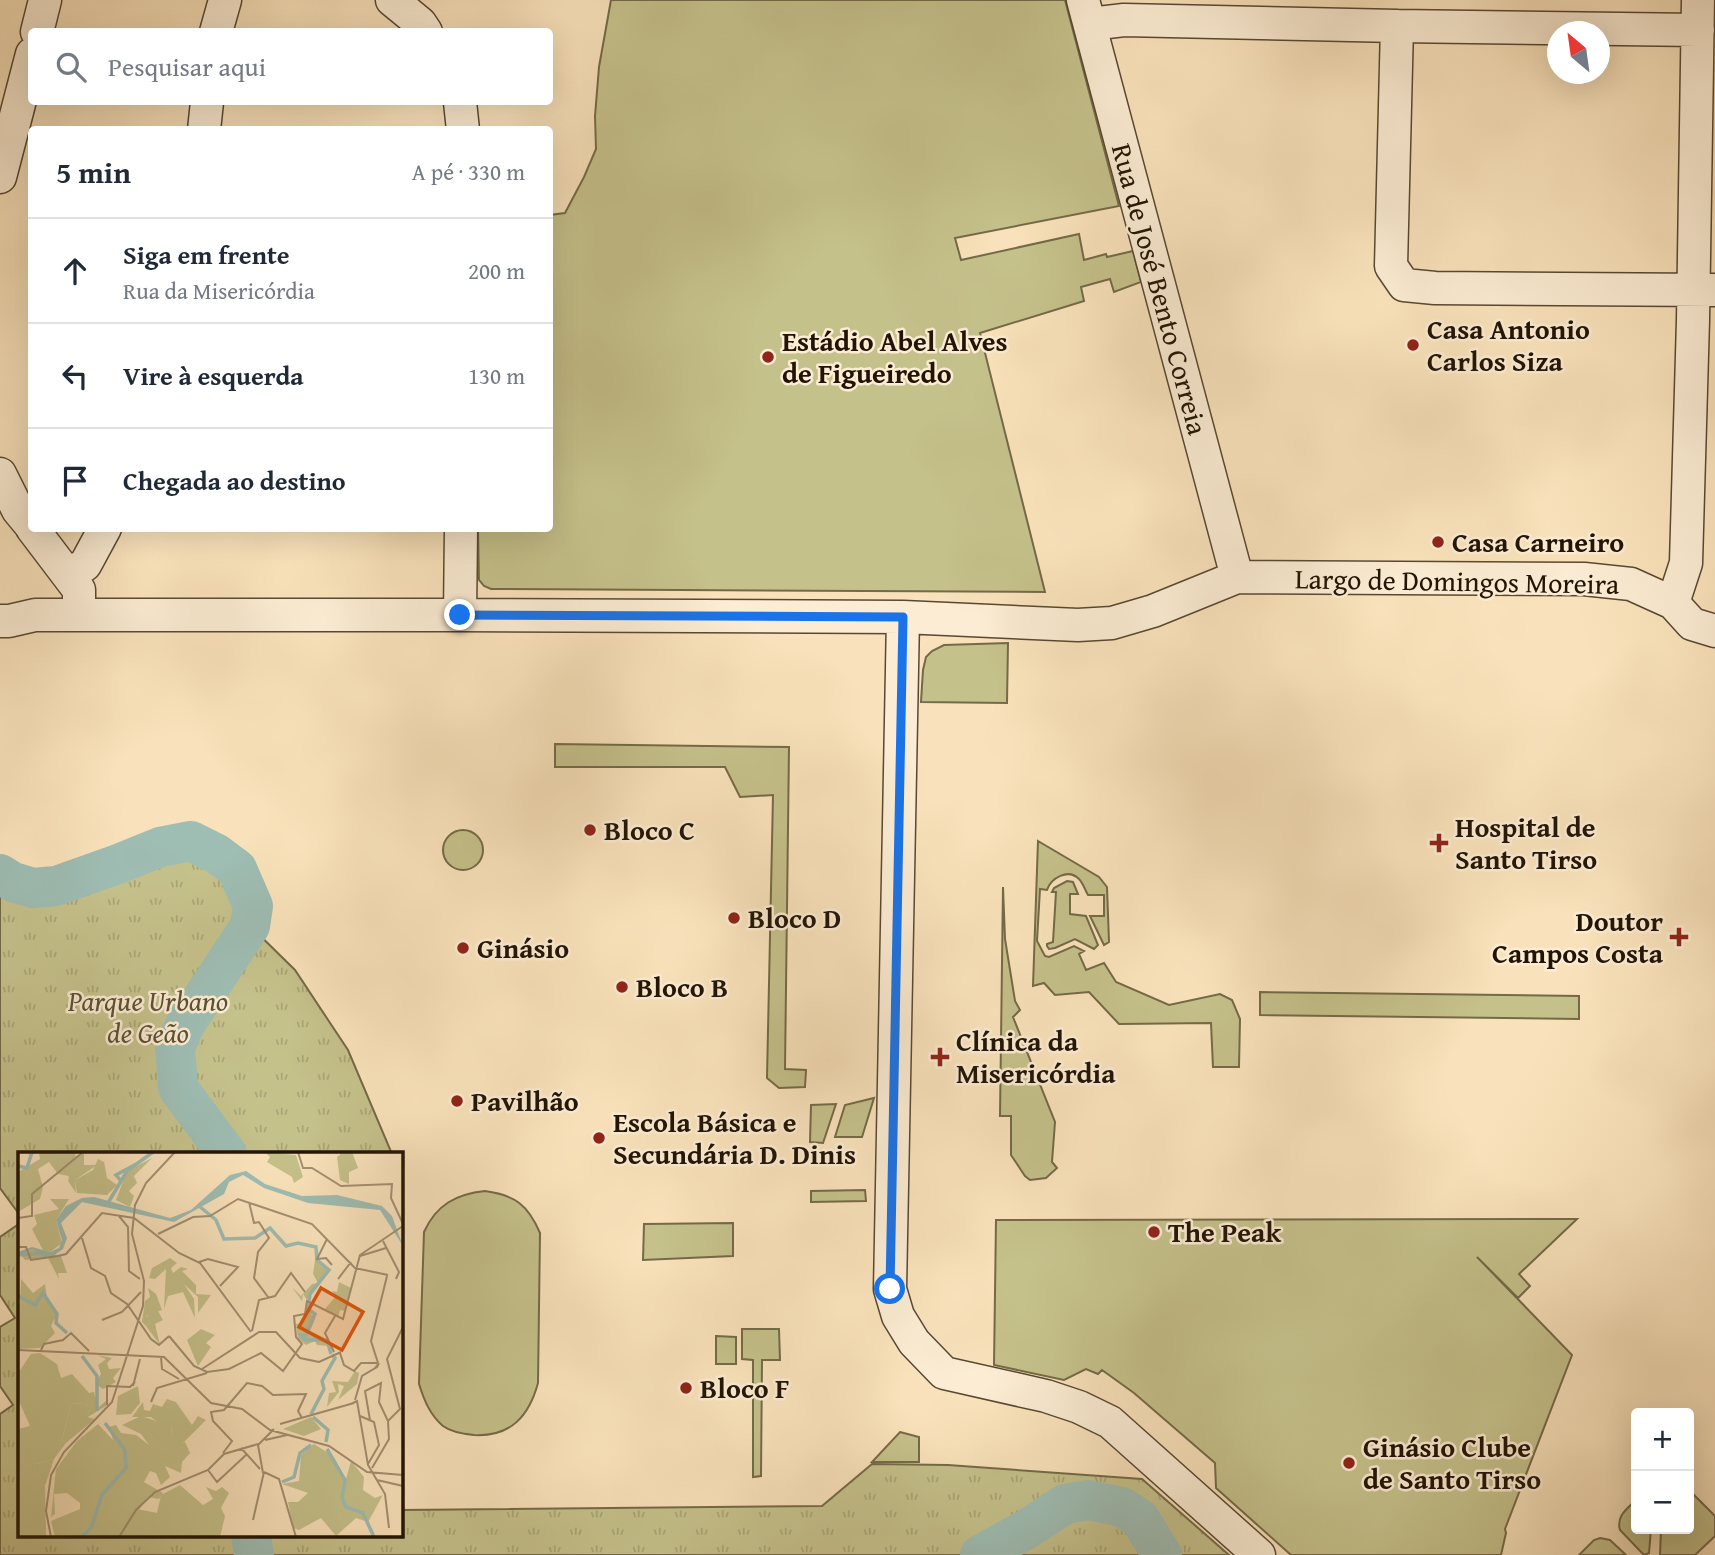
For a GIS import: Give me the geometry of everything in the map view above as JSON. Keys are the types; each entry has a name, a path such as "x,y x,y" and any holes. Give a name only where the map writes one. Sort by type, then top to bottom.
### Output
{"street":[{"path":"38,28 45,0"},
{"path":"217,28 225,0"},
{"path":"392,0 423,28"},
{"path":"1087,12 1124,20 1248,11 1397,26 1698,15 1704,289 1686,563 1673,604"},
{"name":"Rua de José Bento Correia","path":"1087,12 1237,577"},
{"path":"1397,26 1391,267 1404,285 1435,288 1704,289"},
{"path":"0,177 28,69"},
{"path":"204,126 207,105"},
{"path":"460,105 463,126"},
{"path":"0,474 18,510 28,523"},
{"path":"35,532 79,590 79,615"},
{"path":"68,574 85,565 103,532"},
{"path":"460,615 461,532"},
{"path":"0,621 36,615 460,615 903,617 1056,625 1112,623 1153,611 1237,577"},
{"name":"Largo de Domingos Moreira","path":"1237,577 1584,579 1631,584 1673,604 1692,624 1714,632"},
{"path":"903,617 890,1289 898,1316 914,1342 944,1373 1045,1396 1079,1407 1110,1422 1259,1555"}],"green space":[{"name":"Estádio Abel Alves de Figueiredo","path":"611,0 1065,0 1119,206 955,238 961,260 1079,234 1084,260 1133,251 1141,282 1114,292 1110,279 1081,287 1084,301 980,333 1045,592 491,589 484,586 479,580 478,532 553,532 553,215 565,213 596,149 595,116 599,67"},
{"path":"1008,643 1007,703 921,702 923,670 926,657 932,651 944,645"},
{"path":"555,744 789,747 785,1069 806,1070 805,1087 779,1088 767,1078 773,795 740,797 725,767 555,767"},
{"path":"463,830 477,836 483,850 477,864 463,870 449,864 443,850 449,836"},
{"path":"1038,841 1099,877 1107,887 1109,942 1104,945 1090,916 1104,916 1104,895 1088,895 1079,879 1070,874 1056,878 1047,890 1040,889 1037,941 1045,956 1049,957 1074,946 1084,951 1079,954 1086,970 1104,963 1116,982 1169,1005 1220,994 1232,1000 1240,1019 1239,1067 1213,1067 1211,1023 1119,1024 1089,992 1055,995 1044,983 1033,986"},
{"name":"Parque Urbano de Geão","path":"159,853 185,853 212,864 229,877 238,891 241,917 295,970 348,1050 391,1152 18,1152 18,1213 0,1188 0,886 19,894 69,900 89,894"},
{"path":"1067,881 1073,882 1078,894 1070,894 1070,914 1086,916 1098,945 1094,949 1075,939 1055,948 1049,949 1047,946 1053,942 1056,892 1052,892"},
{"path":"1003,887 1005,939 1015,1001 1020,1010 1013,1017 1055,1122 1052,1162 1057,1168 1046,1178 1030,1180 1011,1155 1011,1116 1000,1116"},
{"path":"1260,992 1579,996 1579,1019 1260,1015"},
{"path":"874,1098 862,1137 835,1137 845,1105"},
{"path":"836,1104 823,1143 810,1142 811,1105"},
{"path":"865,1190 866,1201 811,1202 811,1191"},
{"path":"485,1191 505,1195 519,1203 531,1215 540,1233 538,1383 524,1414 516,1422 498,1432 474,1435 443,1426 428,1407 419,1384 424,1232 435,1215 448,1203 465,1195"},
{"path":"1577,1219 1519,1274 1530,1286 1518,1298 1477,1257 1572,1355 1505,1529 1501,1555 1291,1555 1216,1488 1215,1463 1134,1393 1102,1370 1098,1374 1086,1369 1064,1380 994,1365 996,1220"},
{"path":"733,1223 733,1256 643,1260 644,1224"},
{"path":"18,1225 18,1538 402,1538 402,1510 822,1506 872,1464 948,1465 1142,1479 1229,1555 0,1555 0,1414 13,1405 0,1386 0,1327 15,1318 0,1295 0,1237"},
{"path":"742,1329 779,1329 780,1360 762,1360 761,1476 753,1477 753,1360 742,1359"},
{"path":"716,1336 736,1337 736,1364 716,1364"},
{"path":"900,1432 919,1437 919,1462 872,1462"},
{"path":"1694,1495 1715,1516 1715,1536 1695,1555 1660,1555 1661,1534 1694,1534"},
{"path":"1631,1505 1631,1534 1651,1534 1649,1553 1644,1555 1620,1530 1623,1513"},
{"path":"1594,1540 1610,1540 1626,1555 1579,1555"}],"waterway":[{"path":"0,874 13,882 33,888 56,886 160,847 191,841 217,854 237,869 253,906 250,926 186,1023 175,1047 178,1088 226,1152"},
{"path":"980,1555 1065,1504 1088,1500 1122,1507 1140,1519 1162,1555"},
{"path":"251,1538 254,1555"}],"place":[{"name":"Casa Antonio Carlos Siza","path":"1413,345"},
{"name":"Estádio Abel Alves de Figueiredo","path":"768,357"},
{"name":"Casa Carneiro","path":"1438,542"},
{"name":"Bloco C","path":"590,830"},
{"name":"Hospital de Santo Tirso","path":"1439,843"},
{"name":"Bloco D","path":"734,918"},
{"name":"Doutor Campos Costa","path":"1679,937"},
{"name":"Ginásio","path":"463,948"},
{"name":"Bloco B","path":"622,987"},
{"name":"Clínica da Misericórdia","path":"940,1057"},
{"name":"Pavilhão","path":"457,1101"},
{"name":"Escola Básica e Secundária D. Dinis","path":"599,1138"},
{"name":"The Peak","path":"1154,1232"},
{"name":"Bloco F","path":"686,1388"},
{"name":"Ginásio Clube de Santo Tirso","path":"1349,1463"}],"route":[{"path":"460,615 903,617 890,1289"}]}
